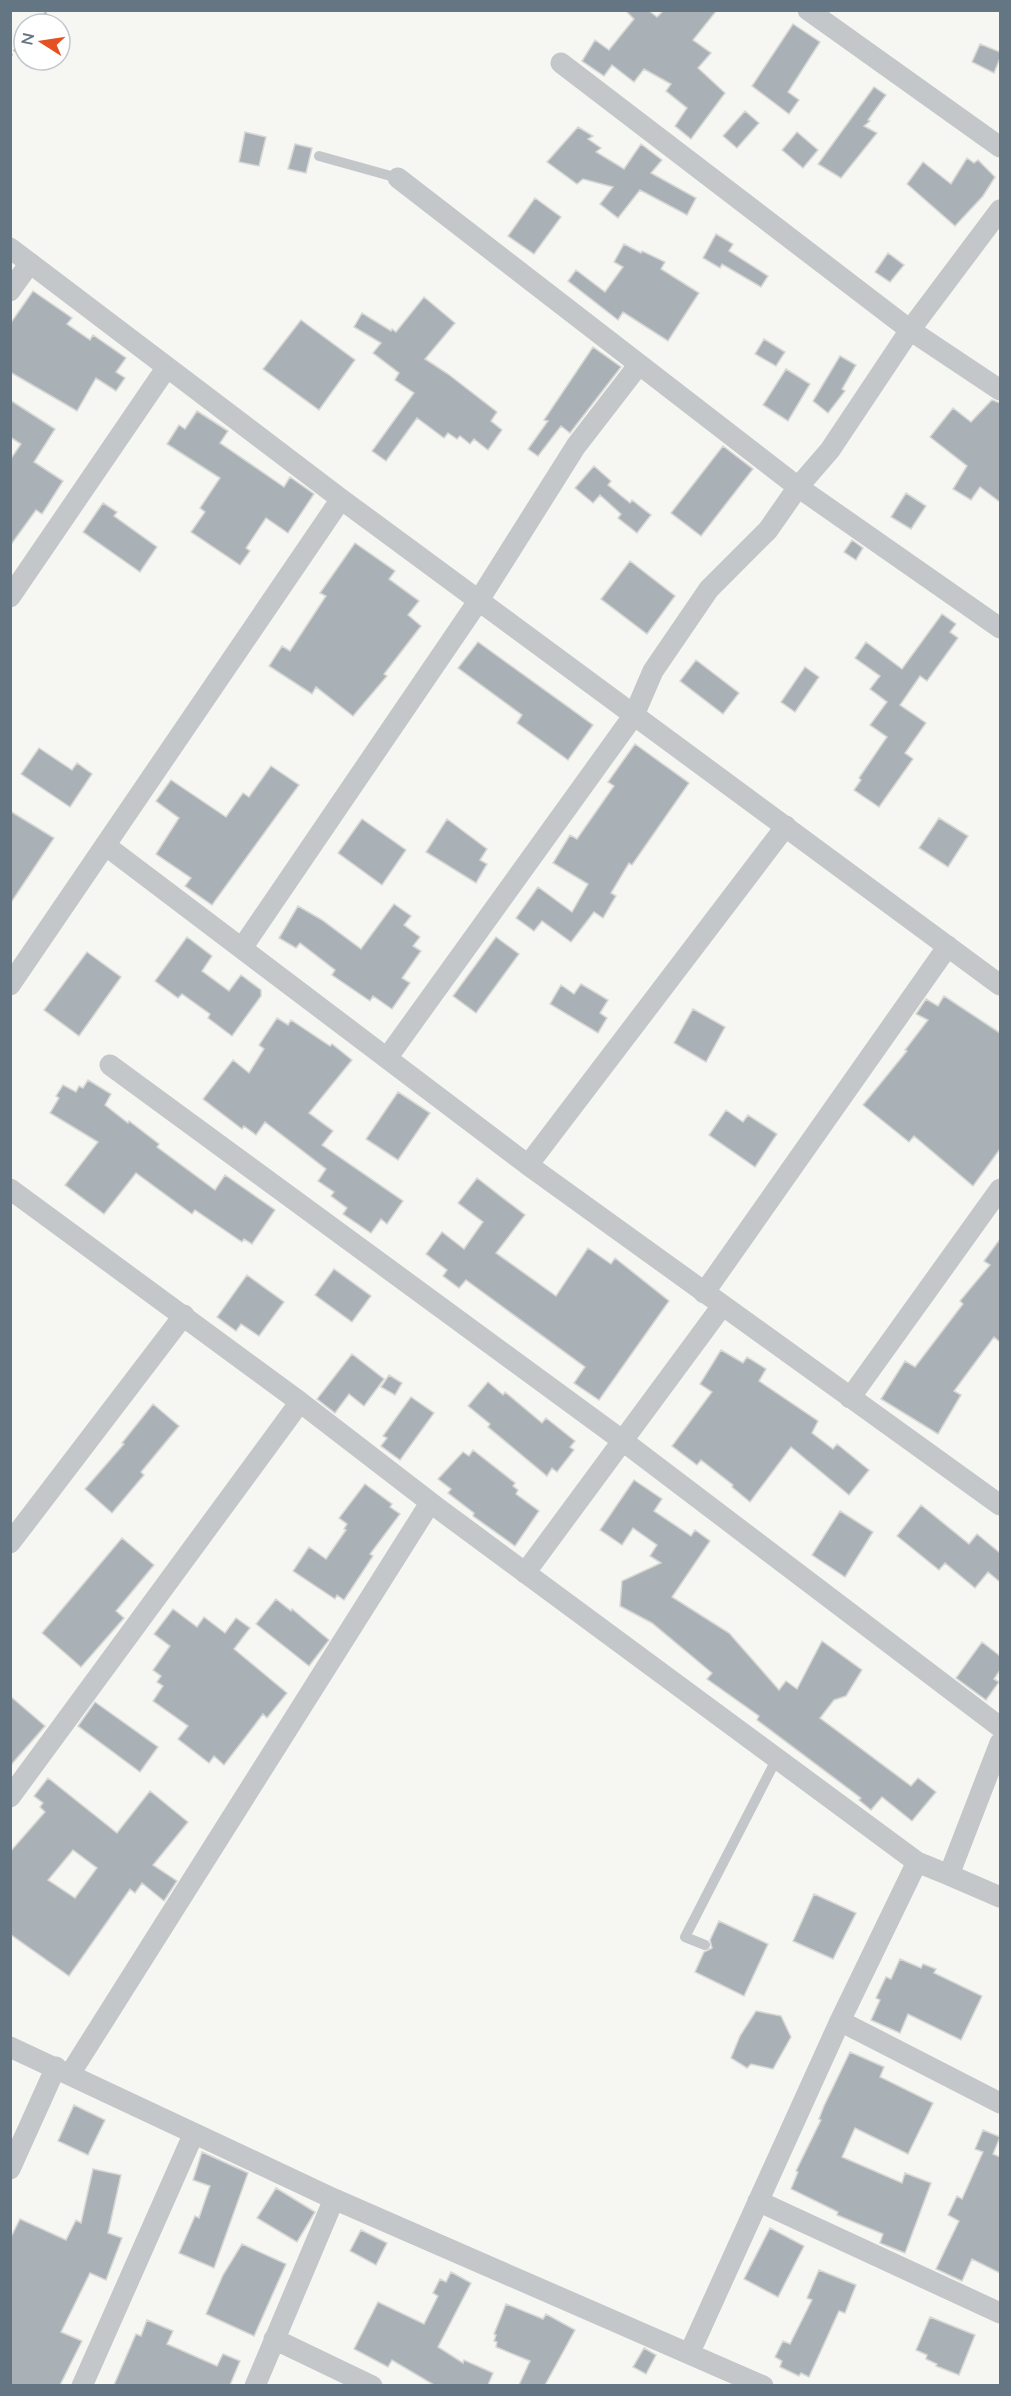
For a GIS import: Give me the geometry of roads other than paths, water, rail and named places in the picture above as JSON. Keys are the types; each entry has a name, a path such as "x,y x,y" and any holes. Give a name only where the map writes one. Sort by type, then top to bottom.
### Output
{"street":[{"path":"808,10 1000,147"},
{"path":"561,63 910,330 1000,390"},
{"path":"398,178 798,487 1000,628"},
{"path":"387,1059 634,715 653,670 709,589 768,530 798,487 830,450 910,330 1000,210"},
{"path":"10,248 341,499 1000,985"},
{"path":"10,291 30,263"},
{"path":"242,948 479,600 576,446 637,366 642,367"},
{"path":"10,597 167,367"},
{"path":"10,985 341,499"},
{"path":"528,1165 786,826"},
{"path":"105,845 528,1165 1000,1505"},
{"path":"704,1293 948,946"},
{"path":"110,1065 623,1441 1000,1727"},
{"path":"10,1188 184,1315 434,1506 917,1862 1000,1897"},
{"path":"850,1398 1000,1189"},
{"path":"525,1573 722,1306"},
{"path":"10,1543 184,1315"},
{"path":"10,1797 300,1402"},
{"path":"10,2169 63,2071 434,1506"},
{"path":"949,1875 1000,1743"},
{"path":"690,2352 840,2021 917,1862"},
{"path":"840,2021 1000,2103"},
{"path":"10,2047 334,2199 763,2385"},
{"path":"82,2385 194,2133"},
{"path":"255,2385 334,2199"},
{"path":"759,2201 1000,2313"},
{"path":"274,2339 372,2385"}],"lane":[{"path":"319,156 398,178"},
{"path":"705,1945 685,1937 777,1758"}]}
